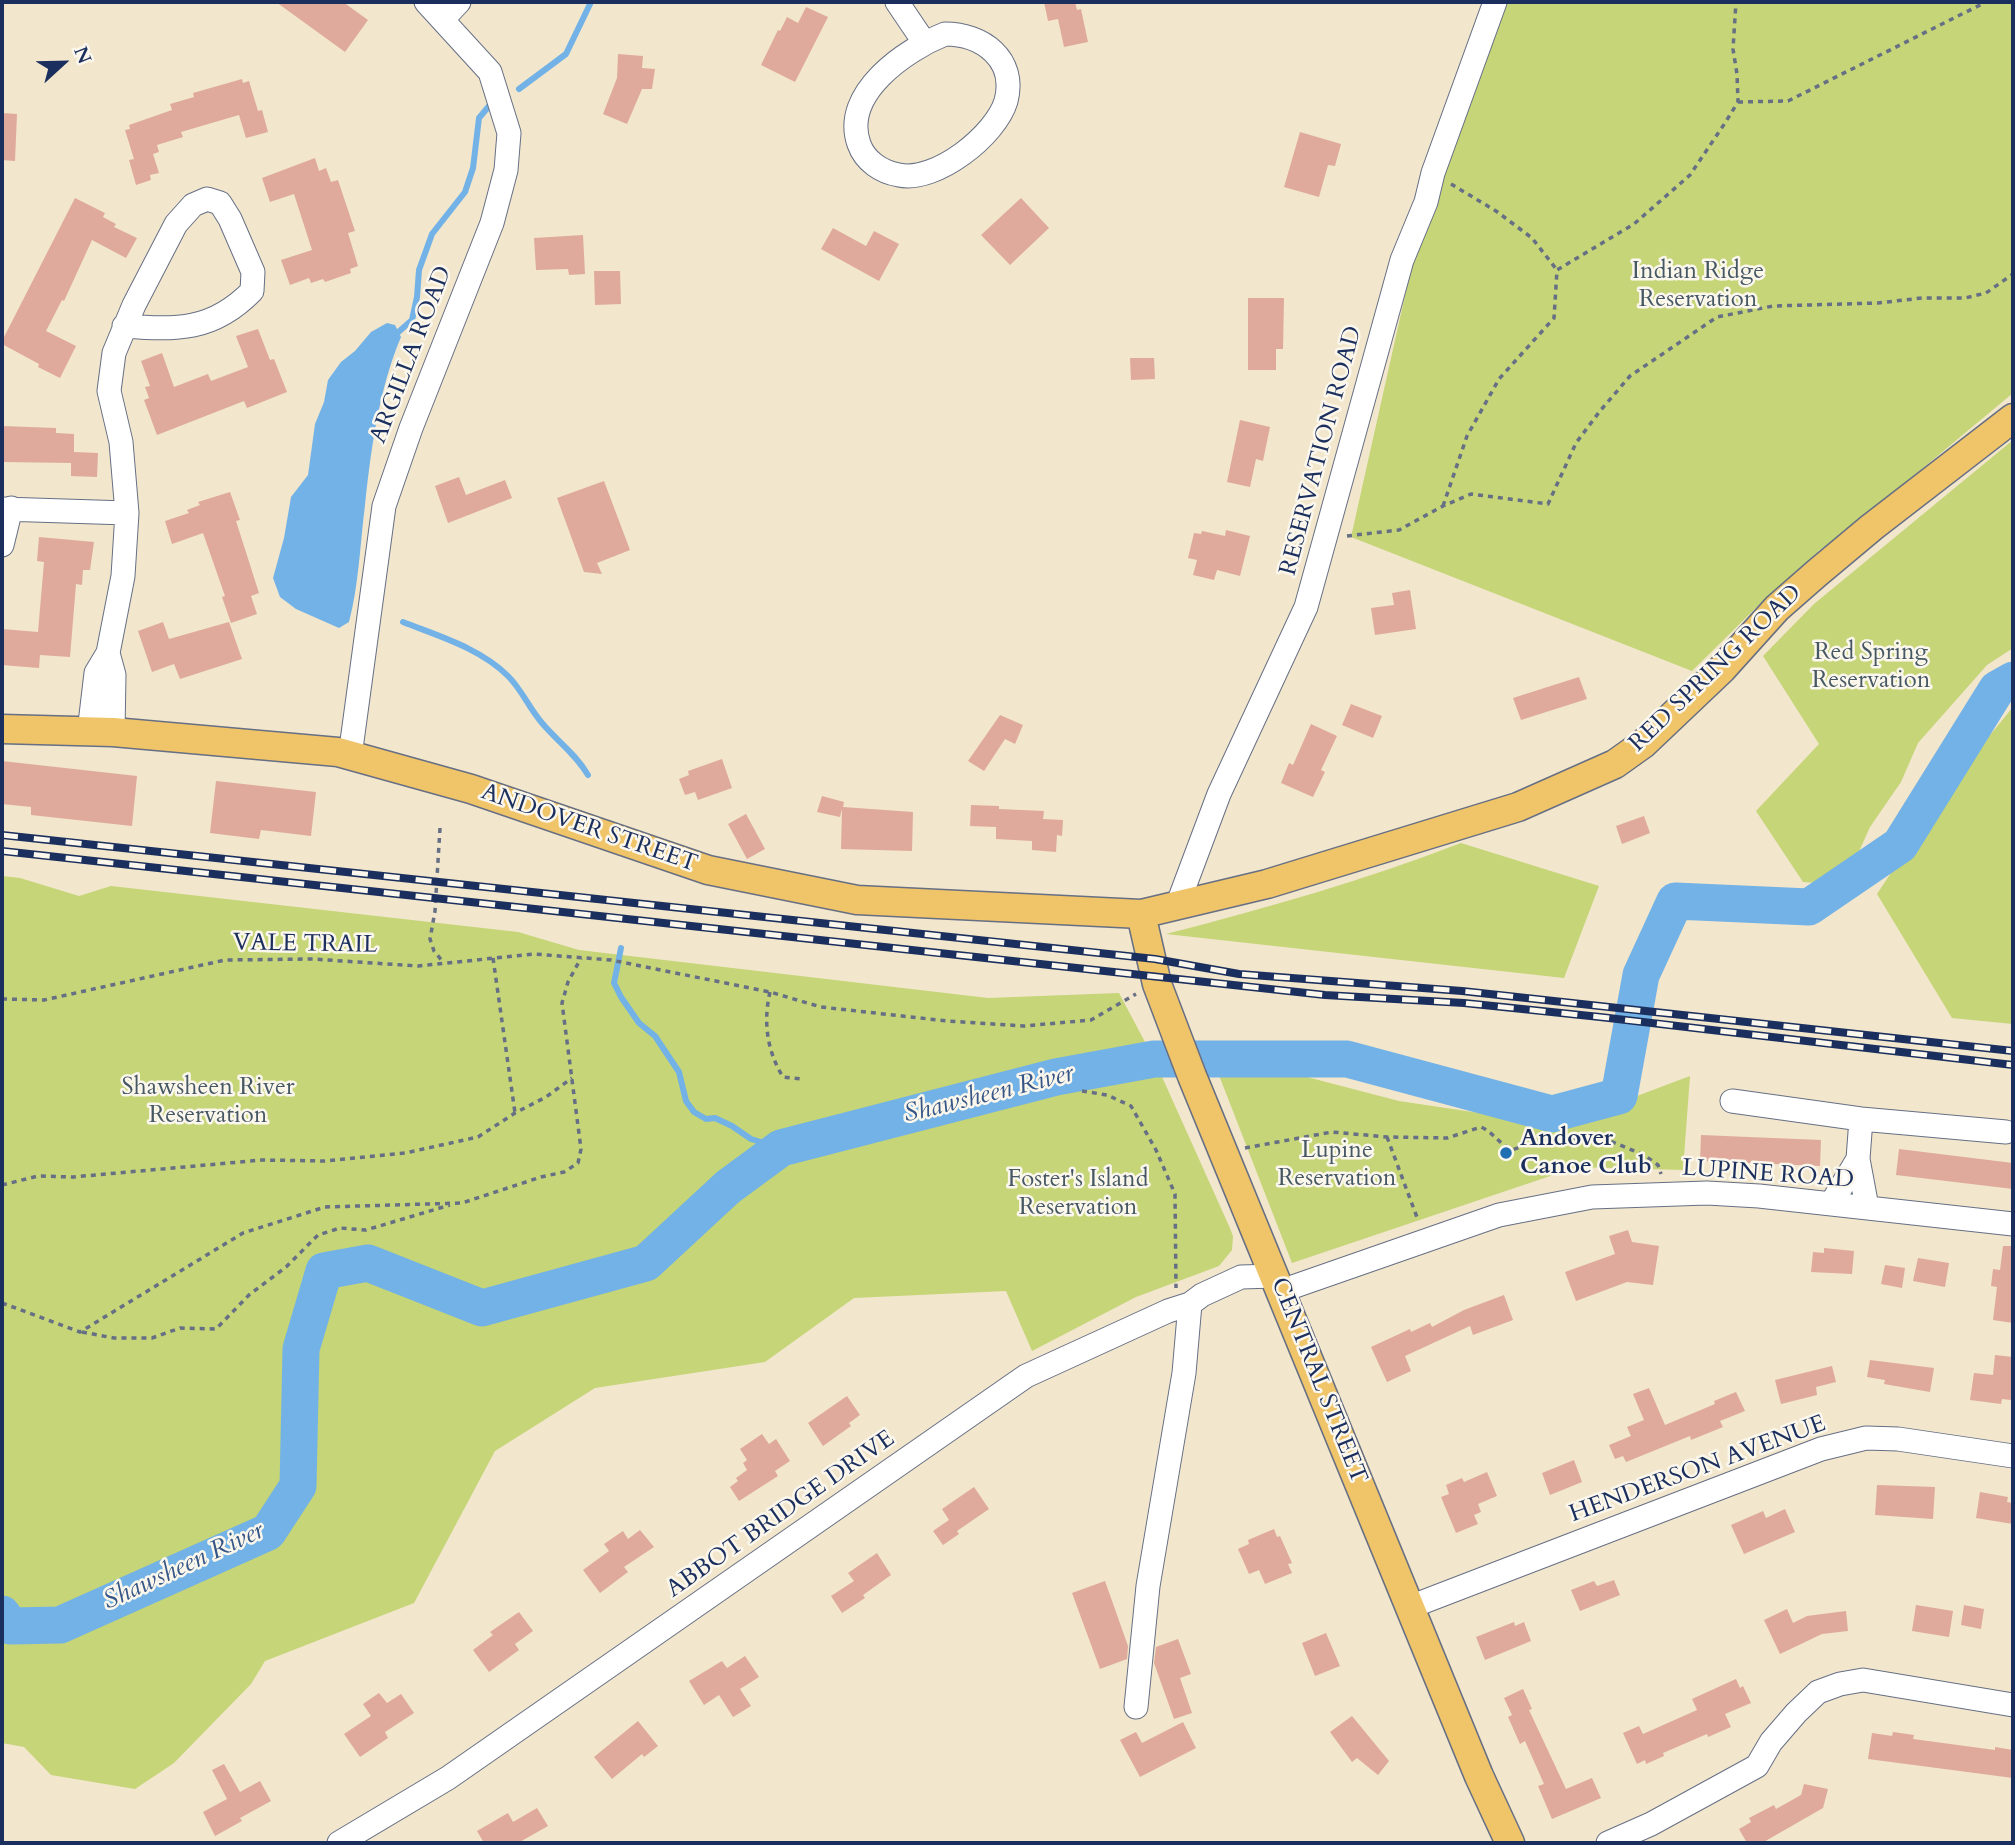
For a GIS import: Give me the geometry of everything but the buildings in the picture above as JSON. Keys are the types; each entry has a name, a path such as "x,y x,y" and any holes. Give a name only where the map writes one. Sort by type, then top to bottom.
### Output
{"main road":[{"name":"RED SPRING ROAD","path":"1177,906 1268,884 1518,807 1615,764 1643,744 1722,669 1777,608 1817,573 2013,418"},
{"name":"ANDOVER STREET","path":"2,729 101,732 338,752 471,789 708,870 857,900 1141,914 1177,906"},
{"name":"CENTRAL STREET","path":"1141,914 1157,984 1192,1076 1479,1776 1510,1843"}],"street":[{"name":"ARGILLA ROAD","path":"350,756 384,506 411,428 492,223 506,170 509,133 490,72 426,2"},
{"path":"443,19 459,2"},
{"path":"897,2 924,42"},
{"name":"RESERVATION ROAD","path":"1177,906 1219,794 1307,607 1402,260 1426,202 1433,173 1495,2"},
{"path":"945,33 964,34 981,41 995,53 1003,67 1007,84 1006,101 988,130 954,160 919,175 902,176 886,172 871,162 861,148 855,132 856,115 862,98 880,78 924,42 945,33"},
{"path":"101,732 96,673 108,653 123,576 127,513 121,442 108,391 114,353 124,326 176,224 193,205 207,199 220,203 230,219 253,272 252,291 234,309 182,328 124,326"},
{"path":"2,545 6,509 127,513"},
{"path":"1732,1101 1861,1119 2006,1132"},
{"path":"1861,1119 1858,1159 1867,1208"},
{"path":"1831,1204 1858,1159"},
{"name":"LUPINE ROAD","path":"1277,1283 1425,1241 1499,1215 1592,1197 1720,1194 2013,1224"},
{"name":"ABBOT BRIDGE DRIVE","path":"339,1843 448,1778 1026,1376 1241,1277 1277,1283"},
{"path":"1136,1707 1148,1586 1184,1373 1183,1306"},
{"name":"HENDERSON AVENUE","path":"1410,1607 1821,1449 1866,1438 1898,1439 2013,1455"},
{"path":"1608,1843 1663,1817 1757,1766 1771,1742 1796,1713 1818,1692 1829,1688 1863,1680 2013,1705"}],"path":[{"path":"1557,270 1634,224 1690,175 1738,103 1737,74 1732,49 1736,2"},
{"path":"1738,103 1788,101 1986,2"},
{"path":"1433,173 1532,238 1557,270 1554,318 1499,379 1467,436 1443,506"},
{"path":"1328,531 1350,537 1399,530 1471,494 1548,504 1576,443 1630,376 1717,317 1773,306 1965,298 1986,293 2013,274"},
{"path":"440,828 435,911 430,939 434,951 444,963"},
{"name":"VALE TRAIL","path":"2,999 44,1000 225,960 313,959 418,966 534,954 623,962 770,992 821,1007 947,1021 1024,1026 1091,1020 1157,984"},
{"path":"493,958 516,1113"},
{"path":"2,1303 80,1332 114,1338 152,1338 180,1328 216,1329 250,1295 286,1267 318,1236 341,1228 366,1230 564,1172 578,1163 581,1149 562,1003 568,982 581,958"},
{"path":"770,992 765,1012 768,1040 776,1066 783,1077 802,1079"},
{"path":"2,1185 38,1176 74,1177 262,1160 325,1161 405,1153 478,1137 572,1078"},
{"path":"1082,1090 1107,1095 1131,1106 1156,1150 1175,1194 1183,1306"},
{"path":"1233,1150 1332,1132 1387,1137 1447,1138 1481,1127 1491,1132 1499,1144 1512,1150 1541,1139 1602,1138 1644,1155 1658,1165 1666,1195"},
{"path":"1387,1137 1425,1241"},
{"path":"80,1332 243,1233 325,1207 459,1203"}],"green space":[{"name":"Indian Ridge Reservation","path":"1497,2 2013,2 2013,393 1875,508 1820,550 1767,597 1692,671 1351,537 1426,202"},
{"name":"Red Spring Reservation","path":"2013,440 2013,648 1987,665 1918,743 1901,782 1870,827 1856,858 1840,878 1832,884 1803,882 1756,811 1819,744 1763,656 1814,604"},
{"path":"2013,707 2013,1024 1952,1018 1877,894 1950,784"},
{"path":"1461,843 1599,886 1564,978 1166,934 1315,893"},
{"name":"Shawsheen River Reservation","path":"2,876 20,878 79,896 111,886 518,932 579,950 988,998 1119,993 1154,1059 1229,1226 1233,1236 1232,1250 1219,1266 1136,1297 1032,1351 1006,1291 854,1298 765,1362 595,1388 495,1451 414,1603 265,1661 251,1684 174,1763 135,1789 51,1775 24,1747 2,1743"},
{"name":"Lupine Reservation","path":"1208,1047 1399,1101 1560,1125 1690,1076 1683,1170 1577,1167 1292,1263"}],"water":[{"path":"387,323 395,325 401,337 387,377 377,420 352,608 349,622 339,628 296,609 280,597 273,578 291,497 308,475 315,424 324,402 328,380 341,362 355,351 371,332"}],"waterway":[{"path":"519,89 566,54 591,2"},
{"path":"395,335 412,320 419,270 432,234 465,192 473,168 479,118 489,106"},
{"path":"403,622 458,644 497,666 513,681 537,717 578,760 588,775"},
{"name":"Shawsheen River","path":"2,1614 11,1626 60,1625 268,1532 298,1486 301,1349 324,1271 368,1263 482,1308 646,1263 728,1187 781,1148 1056,1077 1154,1059 1347,1059 1552,1114 1619,1096 1641,975 1675,901 1809,907 1900,845 1997,689 2013,680"},
{"path":"621,948 614,983 639,1023 655,1036 679,1072 686,1101 694,1112 706,1119 715,1118 732,1126 751,1139 781,1148"}],"railway":[{"path":"2,835 1155,959 1239,974 1462,991 2013,1051"},
{"path":"2,851 1325,995 1464,1003 1600,1017 2013,1065"}],"place":[{"name":"Andover Canoe Club","path":"1506,1153"}],"park label":[{"name":"Foster's Island Reservation","path":"1078,1194"}]}
